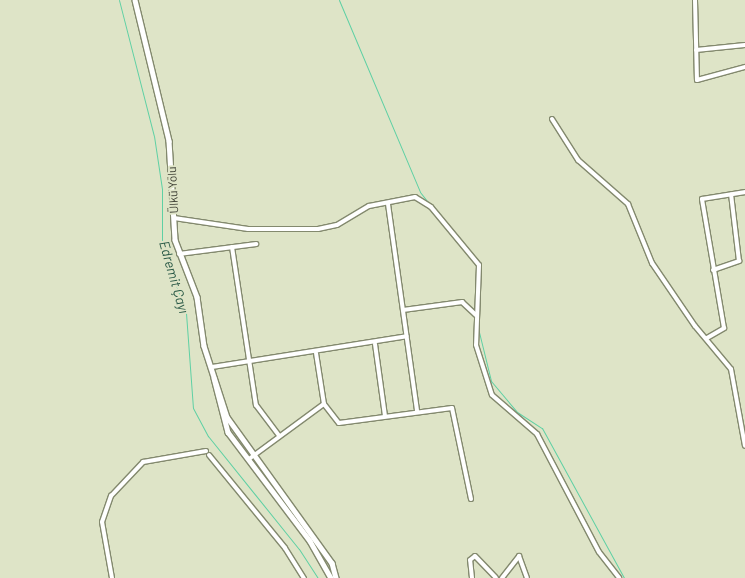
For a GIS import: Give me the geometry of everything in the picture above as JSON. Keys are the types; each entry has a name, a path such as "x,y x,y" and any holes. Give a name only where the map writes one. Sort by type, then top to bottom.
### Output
{"main road":[{"name":"Ülkü Yolu","path":"135,0 169,141 178,254 197,297 224,425 332,563 336,578"},
{"name":"Ülkü Yolu","path":"250,458 310,541 331,578"}],"street":[{"path":"695,0 697,80 745,67"},
{"path":"696,50 745,45"},
{"path":"552,119 578,160 628,204 652,263 731,369 745,446"},
{"path":"707,338 724,328 702,199 745,192"},
{"path":"713,270 739,262 731,194"},
{"path":"174,218 248,229 318,229 337,225 369,206 388,204 416,196 431,207 479,266 476,344 492,394 537,434 599,552 620,578"},
{"path":"388,204 417,412"},
{"path":"178,254 256,244"},
{"path":"232,247 256,405 279,436"},
{"path":"403,310 462,302 476,316"},
{"path":"212,368 375,344 407,336"},
{"path":"375,344 385,416"},
{"path":"316,353 324,404 339,423 447,407 455,411 471,499"},
{"path":"250,458 324,404"},
{"path":"112,578 102,522 111,496 143,462 206,451"},
{"path":"209,455 285,548 304,578"},
{"path":"472,578 470,560 475,556 496,578"},
{"path":"502,578 518,556 527,578"}],"waterway":[{"name":"Edremit Çayı","path":"119,0 154,136 162,189 162,246 186,313 193,408 208,436 299,549 318,578"},
{"path":"339,0 420,192 430,205"},
{"path":"449,226 478,262"},
{"path":"479,301 480,268"},
{"path":"478,328 491,381 517,412 542,428 624,578"}]}
